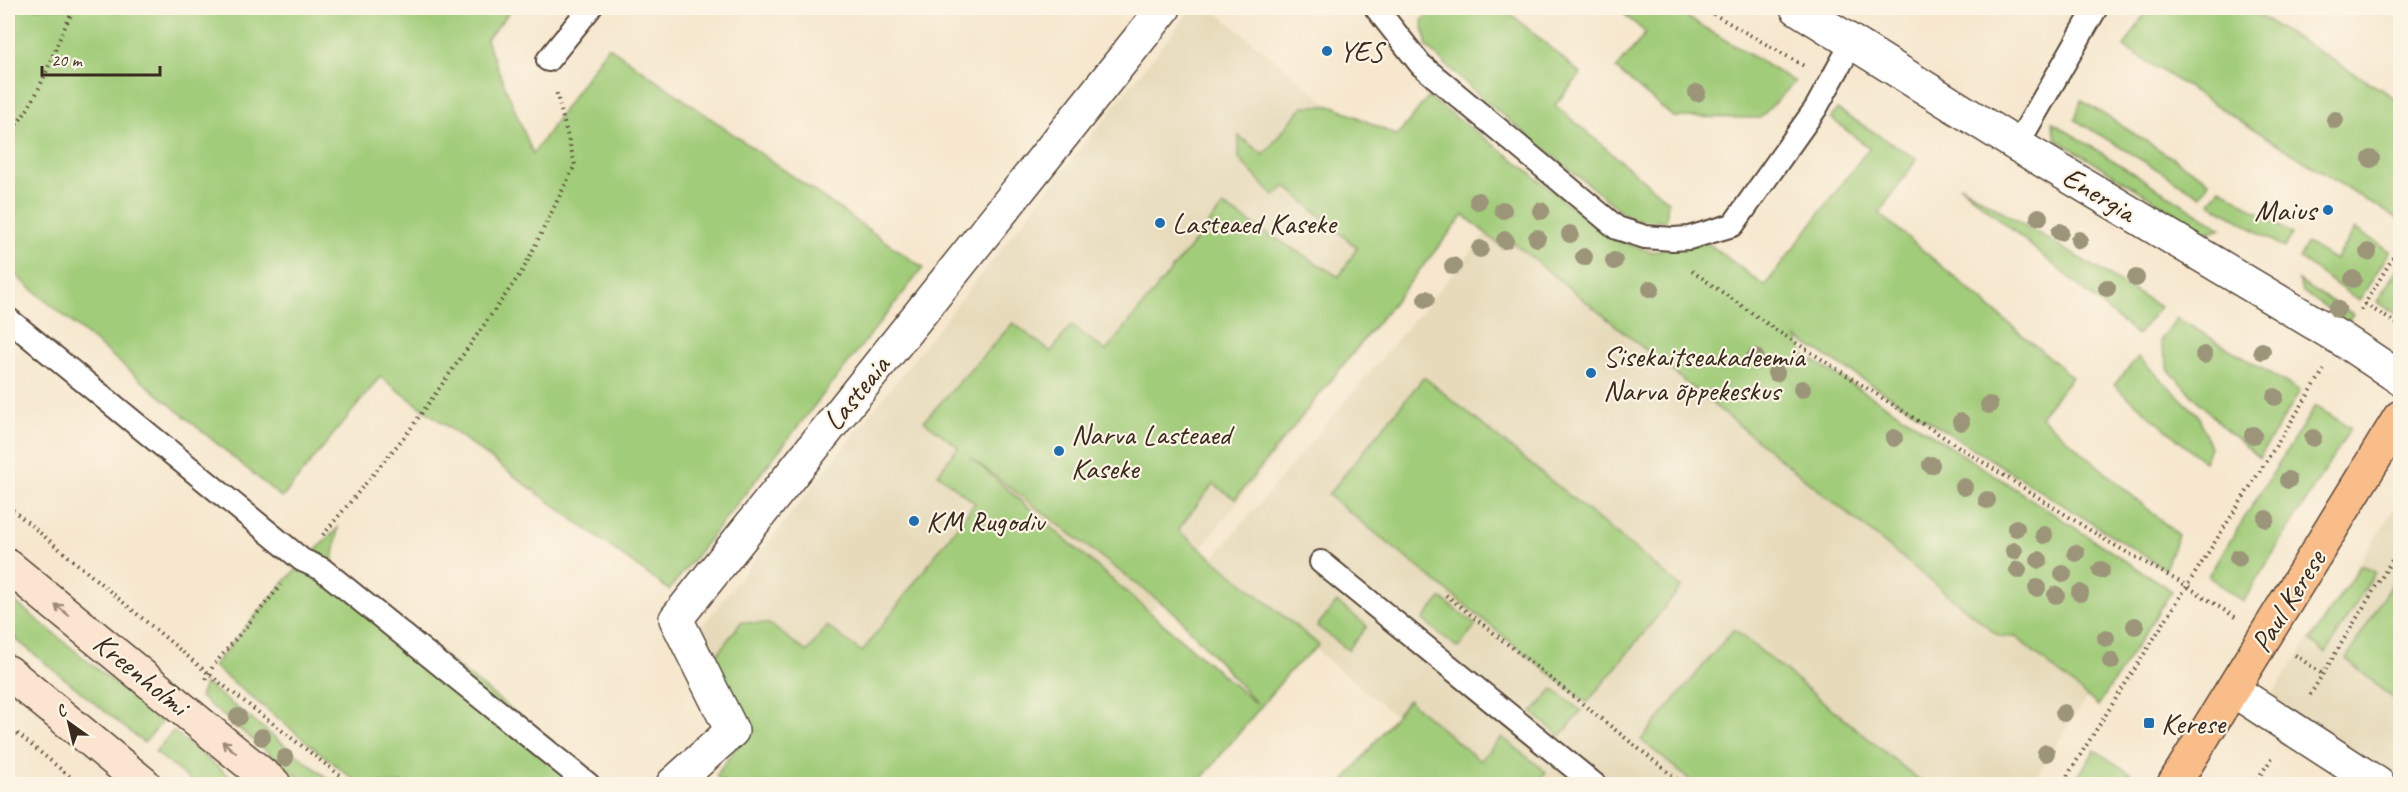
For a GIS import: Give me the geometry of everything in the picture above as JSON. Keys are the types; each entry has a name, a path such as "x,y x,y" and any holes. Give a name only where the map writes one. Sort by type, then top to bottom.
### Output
{"highway":[{"name":"Paul Kerese","path":"2174,784 2400,417"}],"main road":[{"name":"Kreenholmi","path":"8,566 274,784"},
{"path":"8,672 131,781"}],"street":[{"name":"Lasteaia","path":"674,784 732,731 676,619 1164,8"},
{"name":"Energia","path":"1797,8 2017,145 2343,340 2400,378"},
{"path":"2233,690 2378,784"}],"lane":[{"path":"548,60 590,8"},
{"path":"1376,8 1421,65 1617,228 1645,237 1689,238 1733,225 1816,108 1852,43"},
{"path":"2017,145 2096,8"},
{"path":"8,319 302,560 322,569 588,784"},
{"path":"1321,562 1594,784"}],"path":[{"path":"8,133 18,123 37,91 62,29 75,8"},
{"path":"1703,8 1831,82"},
{"path":"181,706 210,675 213,666 409,431 523,270 575,165 548,60"},
{"path":"2062,784 2400,246"},
{"path":"1691,270 1776,330 1863,386 2107,541 2187,586 2321,673"},
{"path":"2365,304 2400,326"},
{"path":"8,506 210,675 351,784"},
{"path":"2254,784 2291,729 2321,673 2400,547"},
{"path":"1446,595 1683,784"},
{"path":"8,726 79,784"}],"shaded area":[{"name":"Narva Lasteaed Kaseke","path":"1192,8 1211,8 1464,215 1015,784 716,667 699,630"},
{"name":"Sisekaitseakadeemia Narva õppekeskus","path":"1529,183 2150,599 2031,784 1425,784 1446,758 1210,562"},
{"path":"2400,500 2400,784 2390,784 2264,707"}],"green space":[{"path":"8,8 513,8 486,40 533,154 608,46 923,268 669,590 380,377 282,498 8,269"},
{"path":"1432,8 1504,8 1581,74 1555,105 1668,201 1666,221 1631,219 1484,100 1427,47 1422,21"},
{"path":"1617,8 1672,8 1795,82 1760,118 1673,117 1616,69 1646,33"},
{"path":"2148,8 2247,8 2400,101 2400,219 2372,204 2124,47"},
{"path":"1428,97 1516,161 1610,238 1652,252 1701,238 1765,286 1869,148 1831,118 1837,109 1917,159 1879,213 2072,377 2040,416 2178,535 2165,569 1797,338 1804,355 1911,421 2172,591 2098,706 2016,637 1999,636 1510,240 1503,248 1464,215 1235,499 1213,484 1178,530 1319,645 1290,671 1197,784 726,784 716,776 746,733 709,665 741,622 769,624 807,652 827,626 862,652 975,503 938,474 958,447 924,421 1013,323 1051,352 1071,325 1106,351 1223,206 1339,277 1357,248 1286,186 1274,196 1239,159 1239,136 1264,155 1303,106 1334,106 1397,136","holes":["970,457 1176,614 1256,703"]},
{"path":"2081,100 2209,181 2201,196 2075,120"},
{"path":"2052,122 2221,228 2207,233 2056,139"},
{"path":"1959,185 2160,307 2137,335"},
{"path":"2220,188 2292,234 2284,248 2210,203"},
{"path":"2355,229 2390,251 2359,301 2299,258 2307,243 2335,260"},
{"path":"2400,264 2400,316 2377,302"},
{"path":"2298,281 2353,314 2347,322 2302,291"},
{"path":"2177,318 2300,391 2259,458 2221,425 2169,370 2160,341"},
{"path":"2138,357 2198,415 2210,447 2204,462 2114,385"},
{"path":"1424,377 1681,587 1587,703 1328,495"},
{"path":"2315,406 2351,428 2243,602 2208,576"},
{"path":"338,528 332,568 606,784 359,784 213,666 285,581"},
{"path":"2361,565 2375,572 2326,653 2310,641"},
{"path":"2400,570 2400,691 2395,700 2346,659"},
{"path":"8,596 162,722 144,743 8,633"},
{"path":"1441,598 1476,625 1458,648 1423,620"},
{"path":"1337,602 1367,626 1348,650 1317,626"},
{"path":"1734,629 1924,784 1695,784 1641,740"},
{"path":"205,684 335,784 307,784 200,697"},
{"path":"1553,689 1581,711 1561,736 1532,713"},
{"path":"1408,700 1480,761 1502,737 1546,772 1536,784 1342,784"},
{"path":"173,731 239,784 195,784 155,752"},
{"path":"2095,750 2137,778 2132,784 2073,784"}],"place":[{"name":"YES","path":"1327,51"},
{"name":"Maius","path":"2328,210"},
{"name":"Lasteaed Kaseke","path":"1160,223"},
{"name":"Sisekaitseakadeemia Narva õppekeskus","path":"1591,373"},
{"name":"Narva Lasteaed Kaseke","path":"1059,451"},
{"name":"KM Rugodiv","path":"914,521"},
{"name":"Kerese","path":"2149,723"}]}
